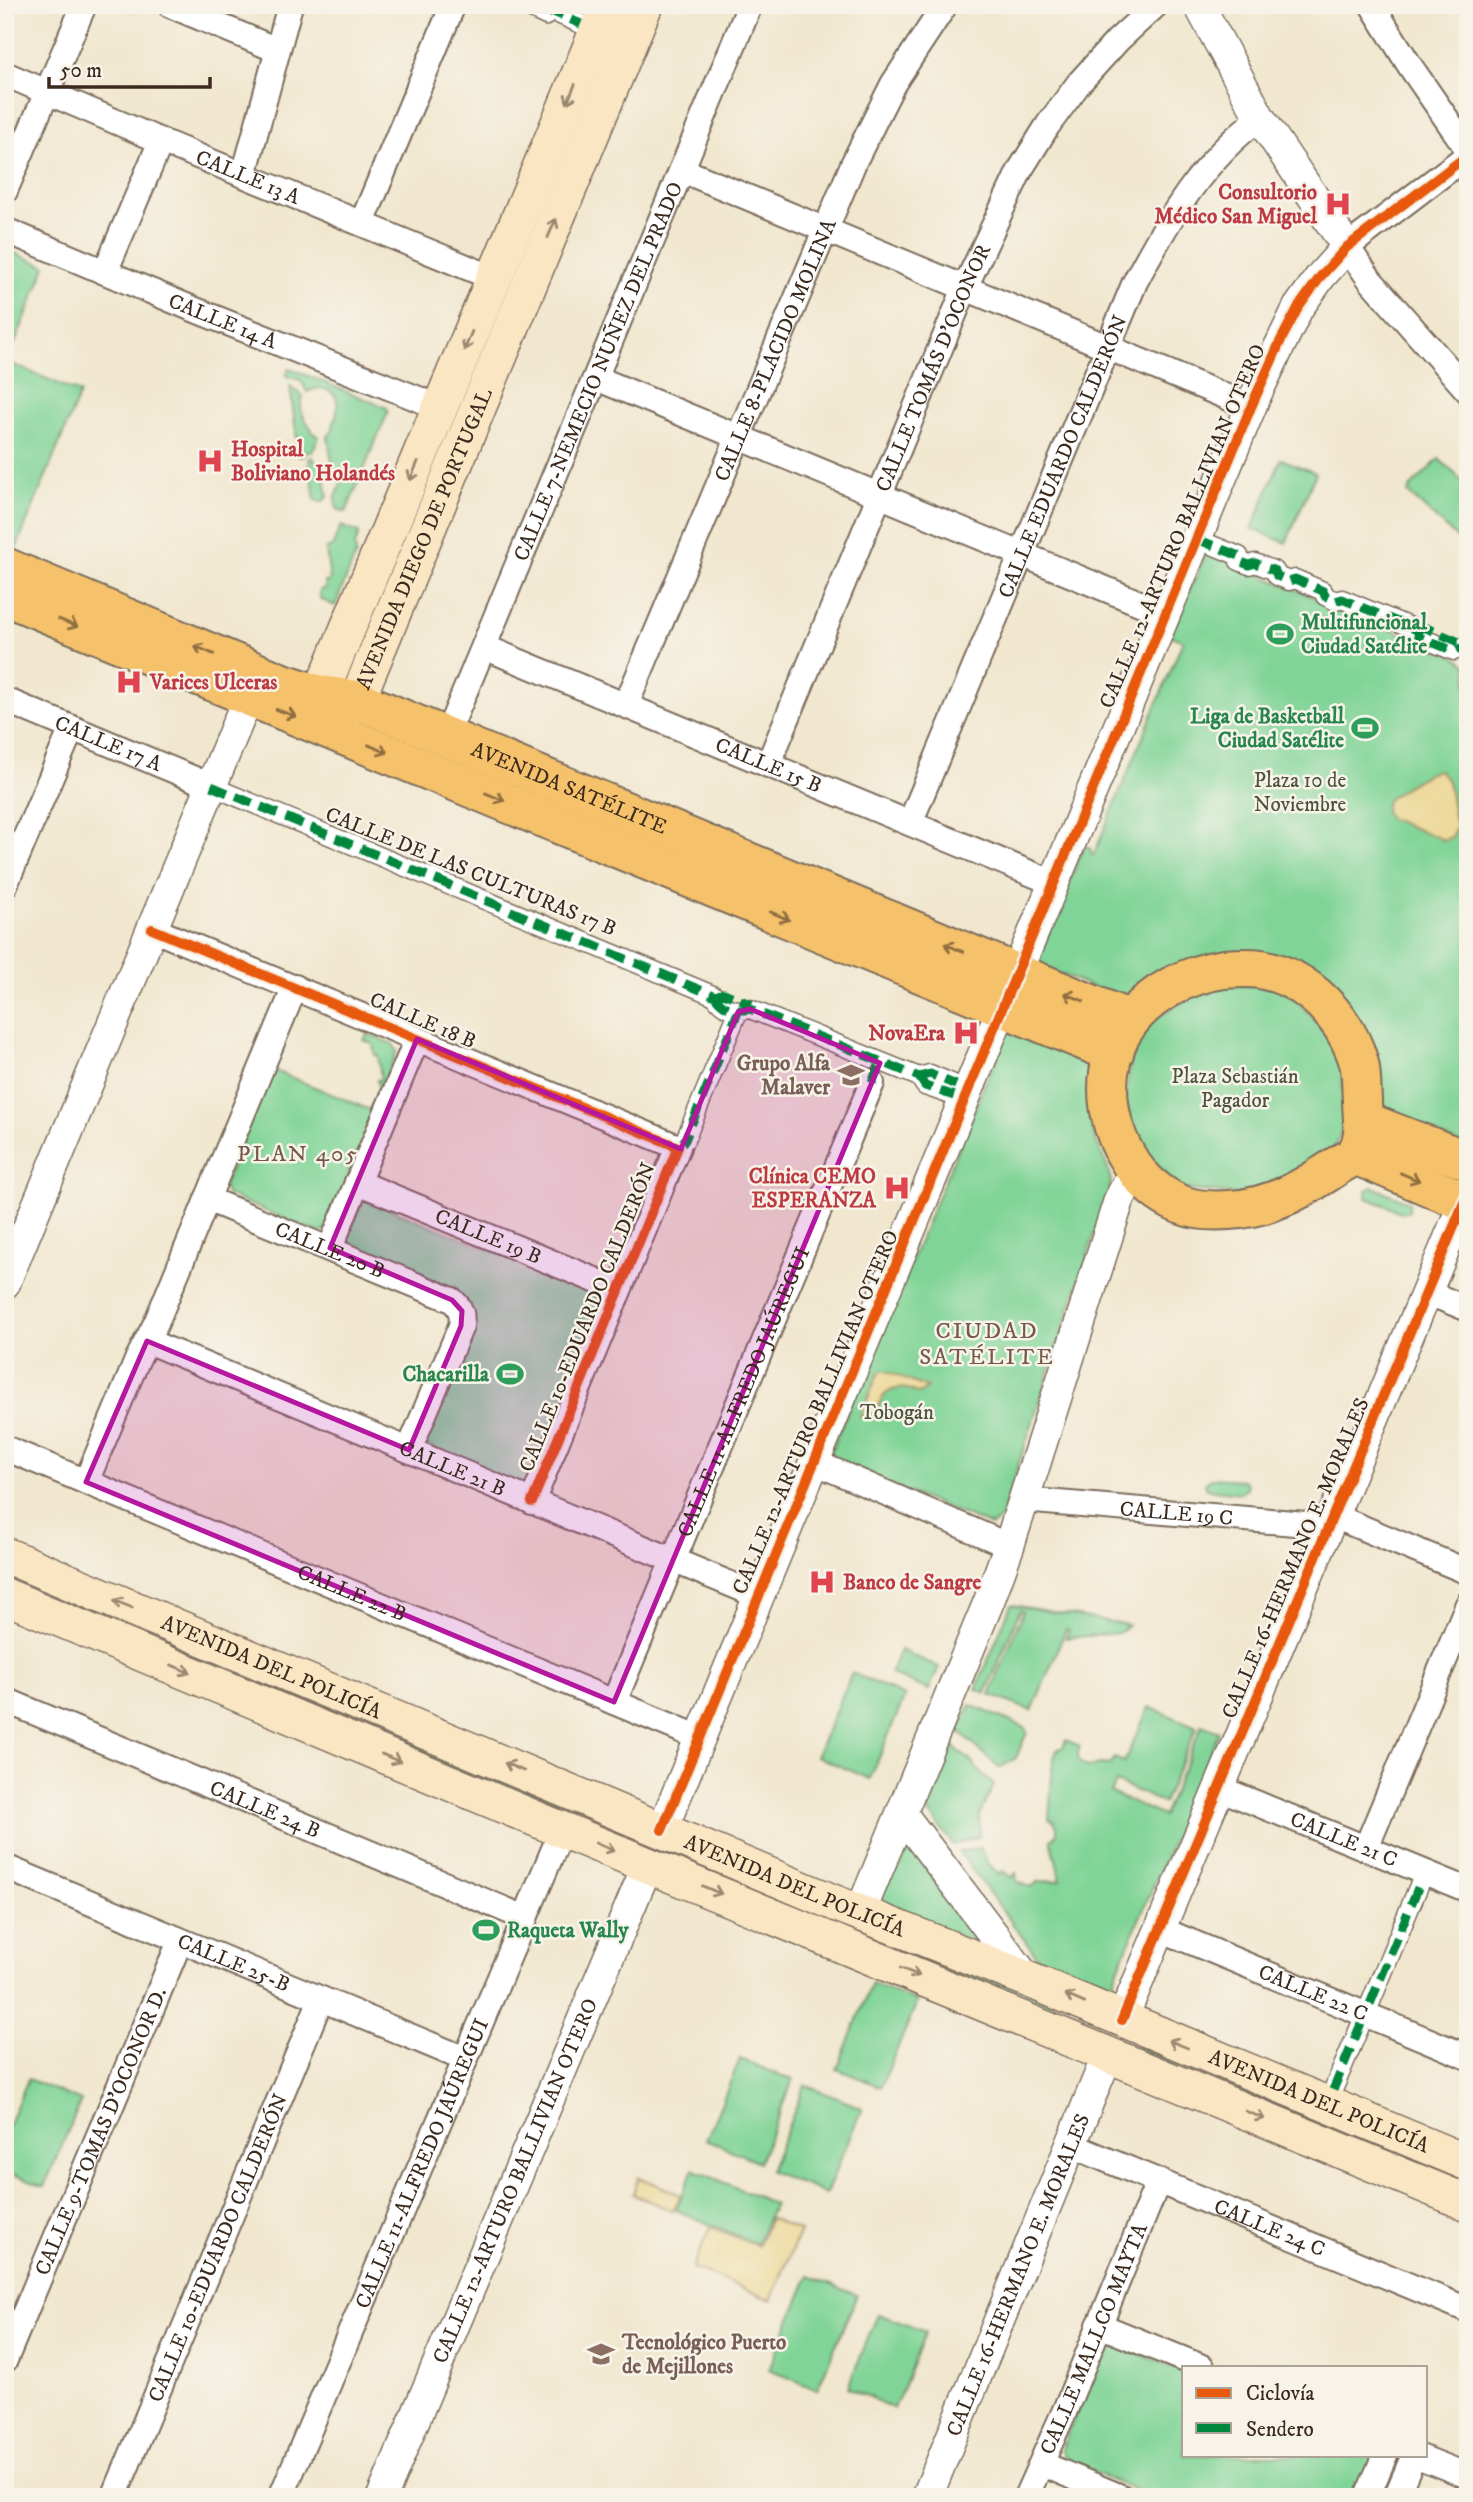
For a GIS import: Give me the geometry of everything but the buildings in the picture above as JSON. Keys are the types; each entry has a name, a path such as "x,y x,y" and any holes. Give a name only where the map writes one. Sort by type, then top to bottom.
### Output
{"main road":[{"name":"AVENIDA DIEGO DE PORTUGAL","path":"334,707 472,421 645,5"},
{"name":"AVENIDA DIEGO DE PORTUGAL","path":"334,707 440,408 595,20"},
{"path":"595,20 629,44"},
{"path":"494,278 526,291"},
{"path":"440,408 472,421"},
{"name":"AVENIDA SATÉLITE","path":"5,567 253,685"},
{"name":"AVENIDA SATÉLITE","path":"5,596 253,685 334,707 439,754 724,873 1002,1009 1122,1037"},
{"name":"AVENIDA SATÉLITE","path":"724,873 1017,974 1122,1037"},
{"path":"1242,968 1277,973 1316,996 1345,1031 1359,1066 1360,1138 1297,1193 1231,1210 1196,1209 1182,1205 1156,1190 1135,1169 1122,1149 1110,1110 1108,1083 1122,1037 1170,987 1206,971 1242,968"},
{"path":"1360,1138 1468,1161"},
{"path":"1360,1138 1466,1199"},
{"name":"AVENIDA DEL POLICÍA","path":"5,1555 860,1913 1027,1979 1468,2163"},
{"name":"AVENIDA DEL POLICÍA","path":"5,1596 562,1830 1468,2203"},
{"path":"562,1830 577,1794"},
{"path":"648,1864 662,1830"},
{"path":"846,1946 860,1913"},
{"path":"1108,2054 1122,2020"}],"street":[{"path":"5,191 85,5"},
{"path":"170,5 277,50"},
{"path":"244,174 290,5"},
{"path":"362,223 453,5"},
{"path":"523,5 546,16 551,8 595,20"},
{"name":"CALLE 7-NEMECIO NUÑEZ DEL PRADO","path":"439,754 750,5"},
{"path":"723,72 761,5"},
{"name":"CALLE 8-PLACIDO MOLINA","path":"626,705 824,230 892,84 945,5"},
{"name":"CALLE TOMÁS D'OCONOR","path":"768,765 965,289 1020,170 1079,83 1118,40 1156,5"},
{"path":"1199,5 1261,118 1347,247 1371,281 1468,391"},
{"path":"1373,5 1409,66 1468,153"},
{"name":"CALLE 13 A","path":"5,74 494,278"},
{"name":"CALLE EDUARDO CALDERÓN","path":"910,823 1135,282 1161,234 1214,159 1246,128 1261,118"},
{"path":"105,272 161,141"},
{"name":"CALLE 12-ARTURO BALLIVIAN OTERO","path":"662,1830 1166,614 1211,548 1251,407 1281,340 1298,308 1321,276 1347,247 1468,153"},
{"path":"682,170 1251,407"},
{"name":"CALLE 14 A","path":"5,230 440,408"},
{"path":"596,378 1166,614"},
{"path":"1211,548 1247,559 1275,571 1277,576 1289,581 1323,591 1325,596 1336,601 1342,599 1363,613 1418,630 1424,628 1459,642 1457,650"},
{"name":"CALLE 15 B","path":"484,647 1054,883"},
{"path":"5,1282 253,685"},
{"name":"CALLE 17 A","path":"5,700 211,786"},
{"path":"8,873 72,728"},
{"name":"CALLE DE LAS CULTURAS 17 B","path":"211,786 715,996 720,1004 747,1008"},
{"name":"CALLE 18 B","path":"152,929 678,1147"},
{"path":"86,1482 295,988"},
{"path":"747,1008 876,1073 919,1077 925,1086 955,1090"},
{"name":"CALLE 10-EDUARDO CALDERÓN","path":"532,1502 678,1147 685,1140 747,1008"},
{"path":"330,1248 417,1039"},
{"name":"CALLE 11-ALFREDO JAÚREGUI","path":"614,1702 876,1073"},
{"path":"860,1913 989,1601 1009,1546 1110,1225 1122,1190 1135,1169"},
{"name":"CALLE 19 B","path":"357,1182 619,1290"},
{"name":"CALLE 20 B","path":"207,1199 452,1300 462,1311 461,1326 409,1450"},
{"name":"CALLE 16-HERMANO E. MORALES","path":"1122,2020 1466,1199"},
{"path":"1426,1292 1468,1309"},
{"name":"CALLE 21 B","path":"147,1341 759,1596"},
{"name":"CALLE 22 B","path":"5,1448 699,1738"},
{"path":"814,1462 1009,1546"},
{"name":"CALLE 19 C","path":"1023,1500 1332,1521 1468,1572"},
{"path":"1366,1848 1468,1604"},
{"name":"CALLE 24 B","path":"5,1700 525,1918"},
{"name":"CALLE 21 C","path":"1219,1788 1468,1890"},
{"path":"902,1814 1027,1979"},
{"name":"CALLE 11-ALFREDO JAÚREGUI","path":"281,2497 562,1830"},
{"name":"CALLE 12-ARTURO BALLIVIAN OTERO","path":"382,2497 648,1864"},
{"name":"CALLE 25-B","path":"5,1867 465,2059"},
{"path":"1370,2004 1420,1883"},
{"name":"CALLE 22 C","path":"1160,1929 1468,2057"},
{"name":"CALLE 9-TOMAS D'OCONOR D.","path":"5,2360 180,1941"},
{"name":"CALLE 10-EDUARDO CALDERÓN","path":"114,2497 321,1999"},
{"path":"1333,2090 1362,2024"},
{"name":"CALLE 16-HERMANO E. MORALES","path":"927,2497 1108,2054"},
{"name":"CALLE 24 C","path":"1071,2145 1468,2310"},
{"name":"CALLE MALLCO MAYTA","path":"1026,2497 1158,2182"},
{"path":"1099,2325 1200,2366"},
{"path":"1367,2497 1385,2456"},
{"path":"1396,2497 1414,2456"},
{"path":"1417,2456 1468,2476"},
{"path":"1042,2464 1121,2497"}],"highlighted area":[{"path":"750,1009 880,1063 614,1702 86,1482 147,1341 409,1450 461,1326 462,1311 452,1300 330,1248 417,1039 681,1149 738,1012"}],"green space":[{"path":"5,249 46,266 7,362 80,393 15,551 5,547"},
{"path":"289,368 387,408 388,412 346,512 337,509 335,499 341,484 332,464 328,436 333,430 337,410 336,397 323,388 307,392 301,380 286,376"},
{"path":"290,386 303,396 302,412 314,434 319,437 312,452 306,451 305,455 299,456"},
{"path":"312,457 324,472 328,497 321,502 315,500 309,459"},
{"path":"1281,459 1316,473 1286,543 1252,529"},
{"path":"1439,459 1468,486 1468,548 1408,493"},
{"path":"341,526 359,533 355,546 356,554 335,606 320,599 320,590 326,589 325,582 330,581 326,549 332,547"},
{"name":"Plaza 10 de Noviembre","path":"1208,553 1457,657 1467,665 1468,1147 1383,1114 1303,972 1131,1003 1036,964 1084,846 1090,848 1094,854 1183,641 1170,635"},
{"name":"Plaza Sebastián Pagador","path":"1210,984 1275,987 1291,995 1340,1047 1346,1121 1335,1146 1320,1163 1243,1195 1181,1189 1138,1146 1126,1100 1134,1052 1152,1021"},
{"name":"Tobogán","path":"1011,1030 1084,1059 1088,1071 1087,1100 1090,1121 1111,1184 1001,1518 992,1526 833,1462 831,1451 1006,1034"},
{"path":"367,1034 393,1044 397,1051 373,1111 376,1113 325,1231 319,1233 227,1195 223,1188 271,1069 370,1110 379,1088 377,1080 381,1079 378,1055 375,1055 373,1044 364,1040"},
{"path":"1373,1187 1409,1202 1409,1211 1403,1213 1367,1198 1366,1190"},
{"path":"364,1198 603,1298 526,1488 423,1444 471,1324 348,1245 345,1241"},
{"path":"1211,1478 1242,1480 1246,1482 1247,1488 1241,1493 1207,1489 1205,1484"},
{"path":"1011,1605 1128,1625 1119,1633 1066,1638 1069,1630 1066,1629 1032,1711 990,1695 1023,1612 1020,1610 986,1693 976,1689"},
{"path":"145,1627 353,1715 348,1726 140,1638"},
{"path":"900,1650 939,1667 929,1690 890,1674"},
{"path":"852,1673 905,1696 870,1779 816,1756"},
{"path":"970,1705 1024,1727 1027,1732 1016,1758 999,1768 959,1731"},
{"path":"1149,1707 1197,1727 1163,1803 1116,1782 1111,1793 1163,1816 1202,1725 1219,1732 1110,1988 1107,1989 1041,1962 959,1852 980,1848 999,1875 1003,1871 1011,1878 1016,1873 1017,1882 1031,1887 1038,1882 1061,1880 1051,1840 1057,1829 1055,1823 1049,1819 1053,1761 1057,1750 1063,1747 1066,1740 1080,1746 1078,1759 1088,1767 1110,1765 1114,1758 1124,1762"},
{"path":"361,1718 556,1799 551,1810 356,1730"},
{"path":"953,1746 994,1785 979,1816 980,1836 953,1845 928,1808"},
{"path":"907,1841 982,1940 982,1945 882,1906 880,1900 904,1842"},
{"path":"886,1936 1085,2018 1080,2029 882,1947"},
{"path":"872,1983 917,2002 881,2087 837,2069"},
{"path":"1141,2043 1322,2116 1317,2127 1136,2048"},
{"path":"740,2059 793,2080 759,2162 706,2140"},
{"path":"28,2079 81,2101 44,2187 5,2171 5,2133"},
{"path":"805,2085 862,2108 826,2194 770,2171"},
{"path":"693,2169 774,2204 757,2244 676,2210"},
{"path":"809,2276 857,2295 817,2390 769,2369"},
{"path":"878,2314 926,2332 894,2409 848,2387"},
{"path":"1107,2343 1114,2343 1182,2371 1182,2456 1371,2456 1357,2497 1152,2497 1065,2460 1061,2450"}],"sand":[{"path":"1439,770 1448,781 1456,826 1452,837 1444,840 1390,819 1385,809 1386,803 1394,795"},
{"path":"882,1371 927,1388 919,1394 905,1389 892,1390 883,1398 877,1412 860,1417 878,1374"},
{"path":"639,2177 681,2195 673,2211 633,2194"},
{"path":"770,2218 800,2231 771,2300 693,2268 710,2227 758,2246"}],"marked path":[{"path":"523,5 546,16 551,11 581,24"},
{"path":"1197,539 1239,556 1239,561 1249,565 1255,563 1275,571 1277,576 1289,581 1295,579 1323,591 1325,596 1336,601 1342,599 1417,630 1419,637 1454,651 1468,649"},
{"path":"1417,630 1424,627 1459,642 1461,648"},
{"path":"211,786 715,996"},
{"path":"715,996 724,993 752,1005"},
{"path":"715,996 730,1009 750,1009 919,1077"},
{"path":"678,1147 685,1140 738,1012"},
{"path":"872,1083 880,1063"},
{"path":"919,1077 930,1074 956,1085"},
{"path":"919,1077 925,1086 954,1096"},
{"path":"1370,2004 1420,1883"},
{"path":"1333,2090 1361,2024"}],"cycle path":[{"path":"662,1830 1281,340 1298,308 1321,276 1347,247 1468,155"},
{"path":"152,929 678,1147 532,1502"},
{"path":"1122,2020 1468,1193"}],"place":[{"name":"Consultorio Médico San Miguel","path":"1338,204"},
{"name":"Hospital Boliviano Holandés","path":"210,461"},
{"name":"Multifuncional Ciudad Satélite","path":"1280,634"},
{"name":"Varices Ulceras","path":"129,682"},
{"name":"Liga de Basketball Ciudad Satélite","path":"1365,728"},
{"name":"NovaEra","path":"966,1033"},
{"name":"Grupo Alfa Malaver","path":"851,1075"},
{"name":"Clínica CEMO ESPERANZA","path":"897,1188"},
{"name":"Chacarilla","path":"510,1374"},
{"name":"Banco de Sangre","path":"822,1582"},
{"name":"Raqueta Wally","path":"486,1930"},
{"name":"Tecnológico Puerto de Mejillones","path":"601,2354"}],"district":[{"name":"PLAN 405","path":"298,1153"},
{"name":"CIUDAD SATÉLITE","path":"987,1343"}]}
